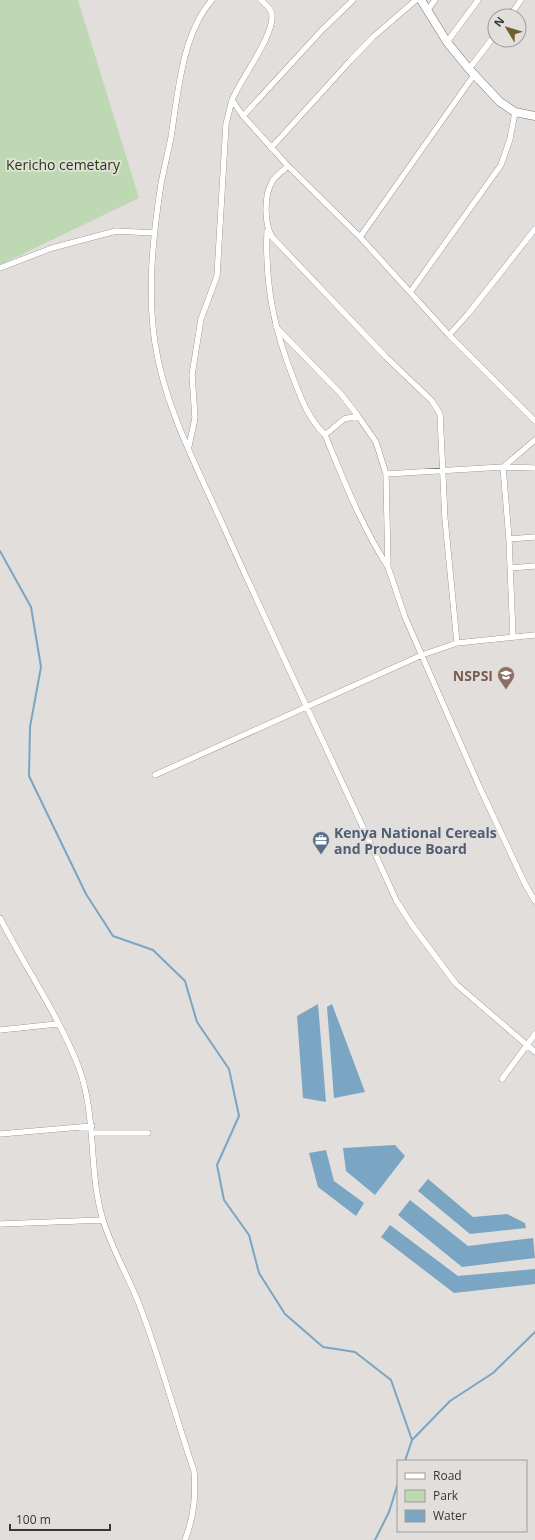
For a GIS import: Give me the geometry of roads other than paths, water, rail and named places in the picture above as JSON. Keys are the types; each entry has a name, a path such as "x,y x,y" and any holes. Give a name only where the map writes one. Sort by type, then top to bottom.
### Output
{"street":[{"path":"212,0 198,19 180,82 154,234 152,276 155,343 166,389 189,447 254,594 396,900 412,925 456,984 535,1052"},
{"path":"189,447 195,418 192,375 201,320 217,276 226,124 232,100 260,49 272,20 271,12 261,0"},
{"path":"243,116 322,30 353,0"},
{"path":"272,148 364,47 416,0"},
{"path":"421,0 447,42 471,72 500,102 515,112 535,116"},
{"path":"427,10 435,0"},
{"path":"447,42 478,0"},
{"path":"360,237 487,47"},
{"path":"232,100 243,116 288,166 360,237 411,291 449,335 535,420"},
{"path":"411,291 501,165 508,145 515,112"},
{"path":"288,166 277,176 269,189 267,202 268,284 282,352 304,408 314,424 325,435 356,510 369,537 388,567 398,598 479,786 525,884 535,901"},
{"path":"449,335 468,314 535,229"},
{"path":"267,230 278,245 437,408 441,424 445,518 457,643"},
{"path":"0,268 52,248 116,231 154,234"},
{"path":"276,326 342,394 376,442 386,474 388,567"},
{"path":"325,435 344,420 358,416"},
{"path":"503,467 535,440"},
{"path":"503,467 509,539 514,637"},
{"path":"386,474 503,467 535,468"},
{"path":"509,539 535,537"},
{"path":"510,568 535,566"},
{"path":"155,775 422,655 457,643 535,635"},
{"path":"0,918 2,927 57,1024 79,1068 92,1126 96,1179 103,1220 139,1304 194,1471 196,1496 195,1510 185,1540"},
{"path":"0,1030 57,1024"},
{"path":"502,1079 535,1034"},
{"path":"0,1134 92,1126"},
{"path":"92,1133 148,1133"},
{"path":"0,1224 103,1220"}],"water":[{"path":"318,1004 326,1102 303,1098 297,1016"},
{"path":"332,1004 365,1092 334,1098 327,1007"},
{"path":"395,1145 405,1156 375,1195 346,1171 343,1148"},
{"path":"326,1150 334,1181 364,1203 356,1216 318,1187 309,1153"},
{"path":"428,1179 473,1217 507,1214 525,1223 526,1228 470,1234 418,1191"},
{"path":"410,1200 468,1246 533,1238 535,1258 462,1267 398,1215"},
{"path":"390,1225 458,1276 535,1269 535,1284 454,1293 381,1237"}],"waterway":[{"path":"0,551 31,607 41,667 30,727 29,776 86,894 113,936 153,950 185,981 197,1022 229,1069 239,1116 217,1165 224,1200 249,1235 259,1273 285,1314 323,1347 355,1352 391,1380 412,1440"},
{"path":"405,1460 412,1440 450,1401 493,1373 535,1332"},
{"path":"375,1540 389,1512 397,1486"}],"place":[{"name":"NSPSI","path":"506,690"},
{"name":"Kenya National Cereals and Produce Board","path":"321,855"}],"park label":[{"name":"Kericho cemetary","path":"63,164"}]}
